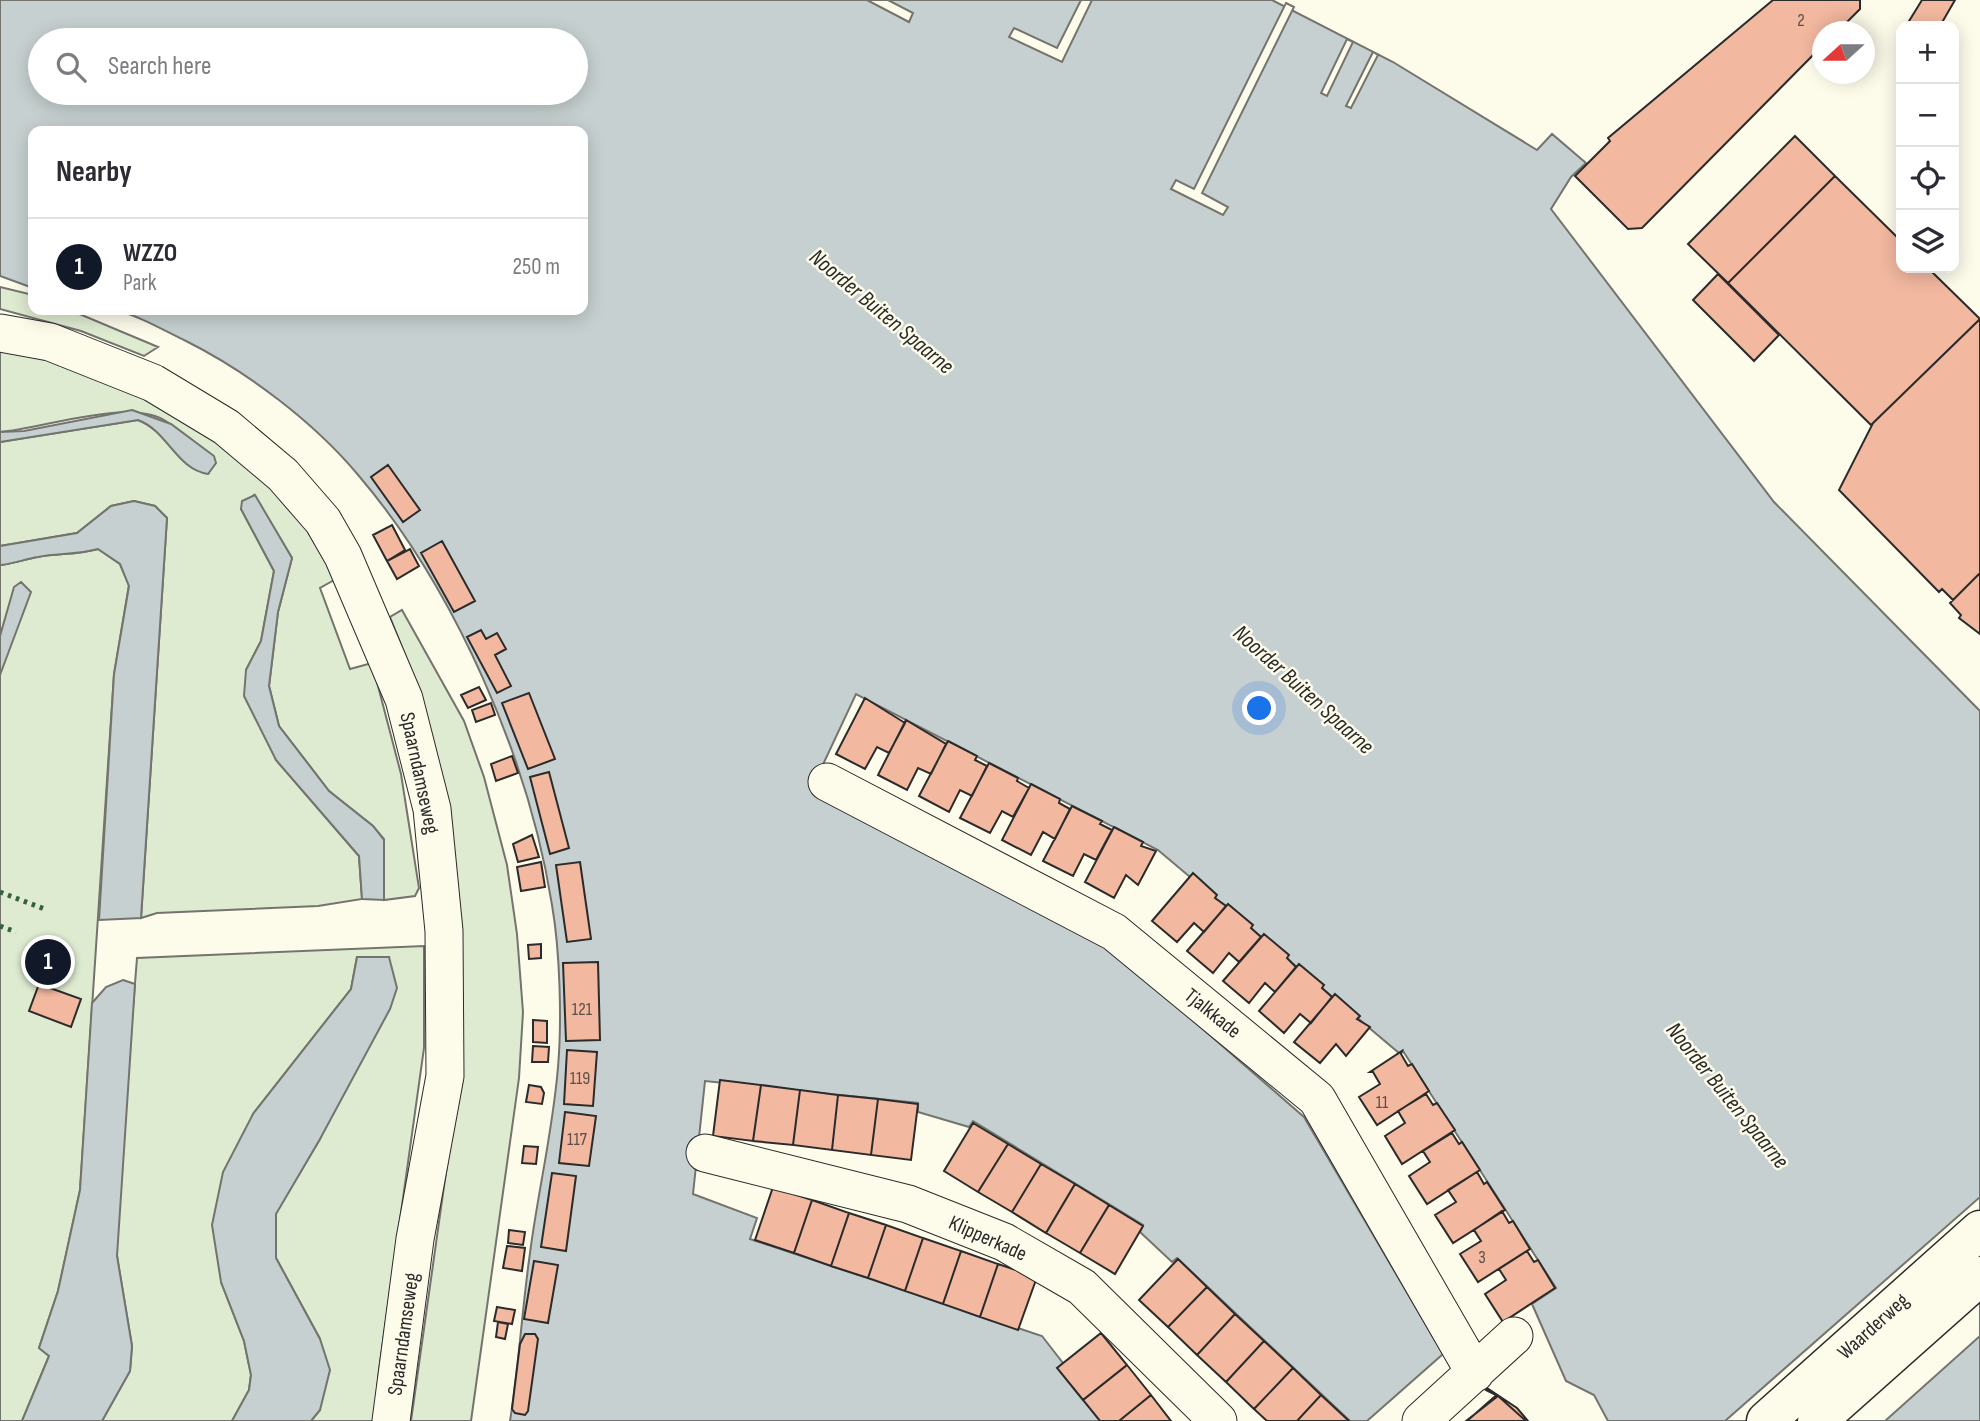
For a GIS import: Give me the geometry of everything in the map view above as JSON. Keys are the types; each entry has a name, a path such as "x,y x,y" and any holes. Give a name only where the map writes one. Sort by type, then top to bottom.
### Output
{"main road":[{"name":"Waarderweg","path":"1766,1421 1980,1230"},
{"name":"Waarderweg","path":"1817,1421 1980,1276"}],"street":[{"name":"Spaarndamseweg","path":"0,333 50,342 153,383 226,427 283,475 323,521 344,556 404,699 432,809 444,931 445,1076 415,1239 391,1421"},
{"name":"Tjalkkade","path":"827,782 1114,932 1317,1099 1475,1373"},
{"name":"Klipperkade","path":"705,1153 908,1204 1004,1242 1082,1287 1218,1421"},
{"path":"1421,1421 1514,1336"}],"green space":[{"path":"0,287 28,294 28,315 82,315 158,347 144,356 81,331 0,309"},
{"path":"0,349 65,364 128,390 177,416 269,478 305,527 336,579 320,588 350,669 372,663 401,774 419,888 415,896 384,900 384,839 373,826 329,791 279,726 269,686 278,612 292,558 254,495 241,509 274,571 261,641 246,670 276,760 359,856 362,899 318,906 157,913 141,918 167,518 155,506 134,501 111,506 77,533 0,546 0,442 138,420 157,432 188,465 208,473 172,426 157,417 138,413 90,416 0,432"},
{"path":"98,549 120,564 129,585 114,674 80,1190 58,1291 39,1348 49,1356 22,1421 0,1421 0,565"},
{"path":"402,610 464,721 484,777 507,865 517,934 523,1012 519,1078 471,1421 411,1421 459,1080 419,690 390,617"},
{"path":"424,946 424,1048 374,1421 311,1421 320,1410 320,1339 276,1258 276,1213 320,1139 389,957 357,957 351,989 253,1114 221,1282 244,1341 251,1375 249,1390 232,1421 102,1421 130,1371 132,1346 117,1256 117,1212 137,958"}],"water":[{"name":"Noorder Buiten Spaarne","path":"0,0 1272,0 1393,62 1537,150 1552,134 1586,163 1571,177 1551,209 1774,502 1980,711 1980,1421 1608,1421 1594,1395 1566,1381 1532,1304 1556,1288 1403,1051 1399,1053 1158,850 856,694 812,788 1105,944 1304,1117 1443,1354 1367,1421 1350,1421 1177,1258 1172,1262 1140,1232 1143,1225 973,1121 969,1127 918,1112 918,1103 705,1081 693,1194 757,1218 750,1239 1042,1336 1108,1421 510,1421 530,1253 556,1091 559,1049 560,1008 555,923 541,849 526,792 483,678 456,623 394,521 359,476 301,418 256,383 209,354 130,315 588,315 588,126 28,126 28,286 0,276"},
{"path":"132,410 171,424 214,456 216,463 208,474 188,465 157,432 138,420 0,442 0,432 24,431"},
{"path":"255,495 292,558 278,612 269,686 279,726 329,791 373,826 384,840 384,900 362,899 359,856 276,760 244,696 246,670 261,641 274,571 241,509 242,501"},
{"path":"134,501 155,506 167,518 141,918 99,920 114,674 129,586 120,564 98,549 0,565 0,546 77,533 111,506"},
{"path":"21,582 31,592 0,675 0,636 14,587"},
{"path":"357,957 389,957 397,988 390,1009 276,1214 276,1258 320,1339 330,1370 320,1410 311,1421 232,1421 249,1390 251,1375 244,1341 221,1282 212,1225 223,1172 253,1114 351,989"},
{"path":"123,980 135,984 117,1256 132,1346 130,1371 102,1421 22,1421 49,1356 39,1348 58,1291 80,1190 92,1003 106,987"}],"pier":[{"path":"867,0 888,0 913,13 909,22"},
{"path":"1081,0 1092,0 1062,62 1009,37 1014,28 1057,48"},
{"path":"1286,3 1294,7 1202,193 1228,207 1223,215 1171,189 1176,180 1194,189"},
{"path":"1347,39 1353,42 1327,96 1321,93"},
{"path":"1373,52 1378,55 1351,108 1346,106"},
{"path":"1980,1197 1980,1336 1885,1421 1725,1421"}],"building":[{"path":"1773,0 1860,0 1860,9 1848,21 1812,21 1812,56 1642,228 1628,229 1575,176 1610,141 1608,138"},
{"path":"1922,0 1955,0 1943,21 1909,21"},
{"path":"1795,136 1835,176 1728,283 1688,244"},
{"path":"1835,176 1896,236 1896,273 1933,273 1980,319 1871,425 1728,283"},
{"path":"1718,274 1779,335 1754,361 1693,300"},
{"path":"1980,319 1980,573 1953,600 1942,589 1939,592 1839,490 1873,423"},
{"path":"388,465 420,510 403,522 371,477"},
{"path":"392,525 405,550 387,561 373,535"},
{"path":"442,541 475,601 454,612 421,553"},
{"path":"410,549 419,566 397,579 387,561"},
{"path":"1980,573 1980,634 1959,618 1961,615 1950,603"},
{"path":"481,630 486,639 497,633 506,649 495,655 511,686 497,693 467,637"},
{"path":"479,687 486,700 468,708 461,695"},
{"path":"529,693 555,759 528,769 502,703"},
{"path":"865,698 905,723 889,753 877,747 865,769 836,754"},
{"path":"491,703 495,715 476,722 472,710"},
{"path":"906,720 946,744 931,774 918,768 907,790 878,775"},
{"path":"948,741 977,756 975,760 987,766 972,796 960,790 949,812 919,796"},
{"path":"512,756 518,773 496,781 491,764"},
{"path":"989,763 1018,778 1017,781 1029,788 1013,817 1002,811 990,833 960,818"},
{"path":"549,772 569,848 550,854 530,777"},
{"path":"1031,784 1060,799 1059,803 1070,809 1055,839 1043,832 1031,855 1002,840"},
{"path":"1072,806 1102,821 1100,824 1112,830 1096,860 1084,854 1073,876 1043,861"},
{"path":"1114,827 1143,842 1141,846 1156,851 1138,885 1126,875 1114,898 1085,882"},
{"path":"532,835 539,857 518,862 513,844"},
{"path":"541,862 545,887 521,891 517,867"},
{"path":"580,862 591,939 567,942 556,865"},
{"path":"1193,873 1217,895 1215,898 1226,906 1204,932 1194,923 1177,942 1152,921"},
{"path":"1228,904 1253,925 1251,928 1261,937 1239,962 1229,953 1213,973 1187,951"},
{"path":"1264,934 1289,955 1287,958 1296,967 1275,992 1265,983 1249,1003 1223,981"},
{"path":"541,944 541,958 529,959 528,945"},
{"path":"598,962 600,1040 566,1041 563,963"},
{"path":"1299,964 1324,985 1322,988 1332,997 1311,1023 1300,1014 1284,1033 1259,1011"},
{"path":"39,984 81,999 71,1027 29,1011"},
{"path":"1335,994 1360,1016 1357,1019 1370,1027 1346,1056 1336,1044 1320,1063 1294,1042"},
{"path":"533,1020 547,1021 547,1043 533,1042"},
{"path":"533,1046 549,1047 548,1062 532,1062"},
{"path":"567,1050 597,1052 593,1106 564,1104"},
{"path":"1402,1051 1408,1066 1412,1064 1429,1091 1377,1125 1359,1097 1380,1084 1373,1072 1370,1072"},
{"path":"720,1080 761,1085 753,1141 713,1136"},
{"path":"529,1085 541,1087 544,1093 542,1104 526,1102"},
{"path":"761,1085 800,1090 793,1145 753,1141"},
{"path":"800,1090 838,1095 832,1150 793,1145"},
{"path":"1426,1094 1433,1105 1437,1103 1455,1130 1402,1164 1385,1136 1405,1123 1398,1111"},
{"path":"838,1095 878,1099 871,1155 832,1150"},
{"path":"878,1099 918,1104 911,1160 871,1155"},
{"path":"565,1112 596,1116 589,1166 559,1163"},
{"path":"973,1123 1008,1144 978,1192 944,1171"},
{"path":"1452,1133 1459,1144 1462,1142 1480,1170 1427,1204 1409,1176 1430,1162 1423,1151"},
{"path":"1008,1144 1041,1164 1012,1212 978,1192"},
{"path":"524,1146 538,1147 536,1164 522,1163"},
{"path":"1041,1164 1075,1184 1046,1233 1012,1212"},
{"path":"1477,1172 1484,1184 1487,1182 1505,1210 1453,1243 1435,1215 1456,1202 1448,1190"},
{"path":"552,1173 576,1176 566,1251 541,1247"},
{"path":"1075,1184 1109,1205 1080,1253 1046,1233"},
{"path":"773,1187 812,1200 794,1253 755,1240"},
{"path":"812,1200 849,1213 831,1266 794,1253"},
{"path":"1109,1205 1143,1226 1115,1274 1080,1253"},
{"path":"1502,1211 1509,1223 1513,1221 1530,1249 1478,1282 1460,1254 1481,1241 1474,1230"},
{"path":"849,1213 886,1225 868,1278 831,1266"},
{"path":"886,1225 923,1238 905,1291 868,1278"},
{"path":"509,1230 525,1232 523,1245 508,1243"},
{"path":"923,1238 961,1251 943,1304 905,1291"},
{"path":"507,1246 525,1248 522,1271 503,1268"},
{"path":"961,1251 998,1264 980,1317 943,1304"},
{"path":"1527,1251 1534,1262 1538,1260 1555,1288 1503,1322 1485,1294 1506,1280 1499,1269"},
{"path":"1178,1259 1207,1287 1168,1327 1139,1300"},
{"path":"534,1261 558,1265 548,1323 524,1319"},
{"path":"998,1264 1037,1277 1018,1330 980,1317"},
{"path":"1207,1287 1235,1314 1197,1355 1168,1327"},
{"path":"497,1307 515,1310 512,1324 494,1321"},
{"path":"1235,1314 1264,1341 1226,1382 1197,1355"},
{"path":"498,1322 508,1324 505,1339 496,1337"},
{"path":"1101,1333 1127,1365 1083,1400 1057,1368"},
{"path":"525,1334 535,1334 538,1339 528,1411 525,1415 515,1413 512,1409 520,1344"},
{"path":"1264,1341 1293,1368 1254,1409 1226,1382"},
{"path":"1127,1365 1151,1395 1119,1421 1100,1421 1083,1400"},
{"path":"1293,1368 1321,1395 1297,1421 1267,1421 1254,1409"},
{"path":"1487,1388 1517,1408 1528,1421 1466,1421 1498,1396 1486,1390"},
{"path":"1151,1395 1171,1421 1119,1421"},
{"path":"1321,1395 1349,1421 1297,1421"},
{"path":"1497,1395 1526,1421 1467,1421 1493,1398"}],"hedge":[{"path":"0,892 47,910"},
{"path":"0,926 16,932"}],"place":[{"name":"WZZO","path":"48,962"}]}
